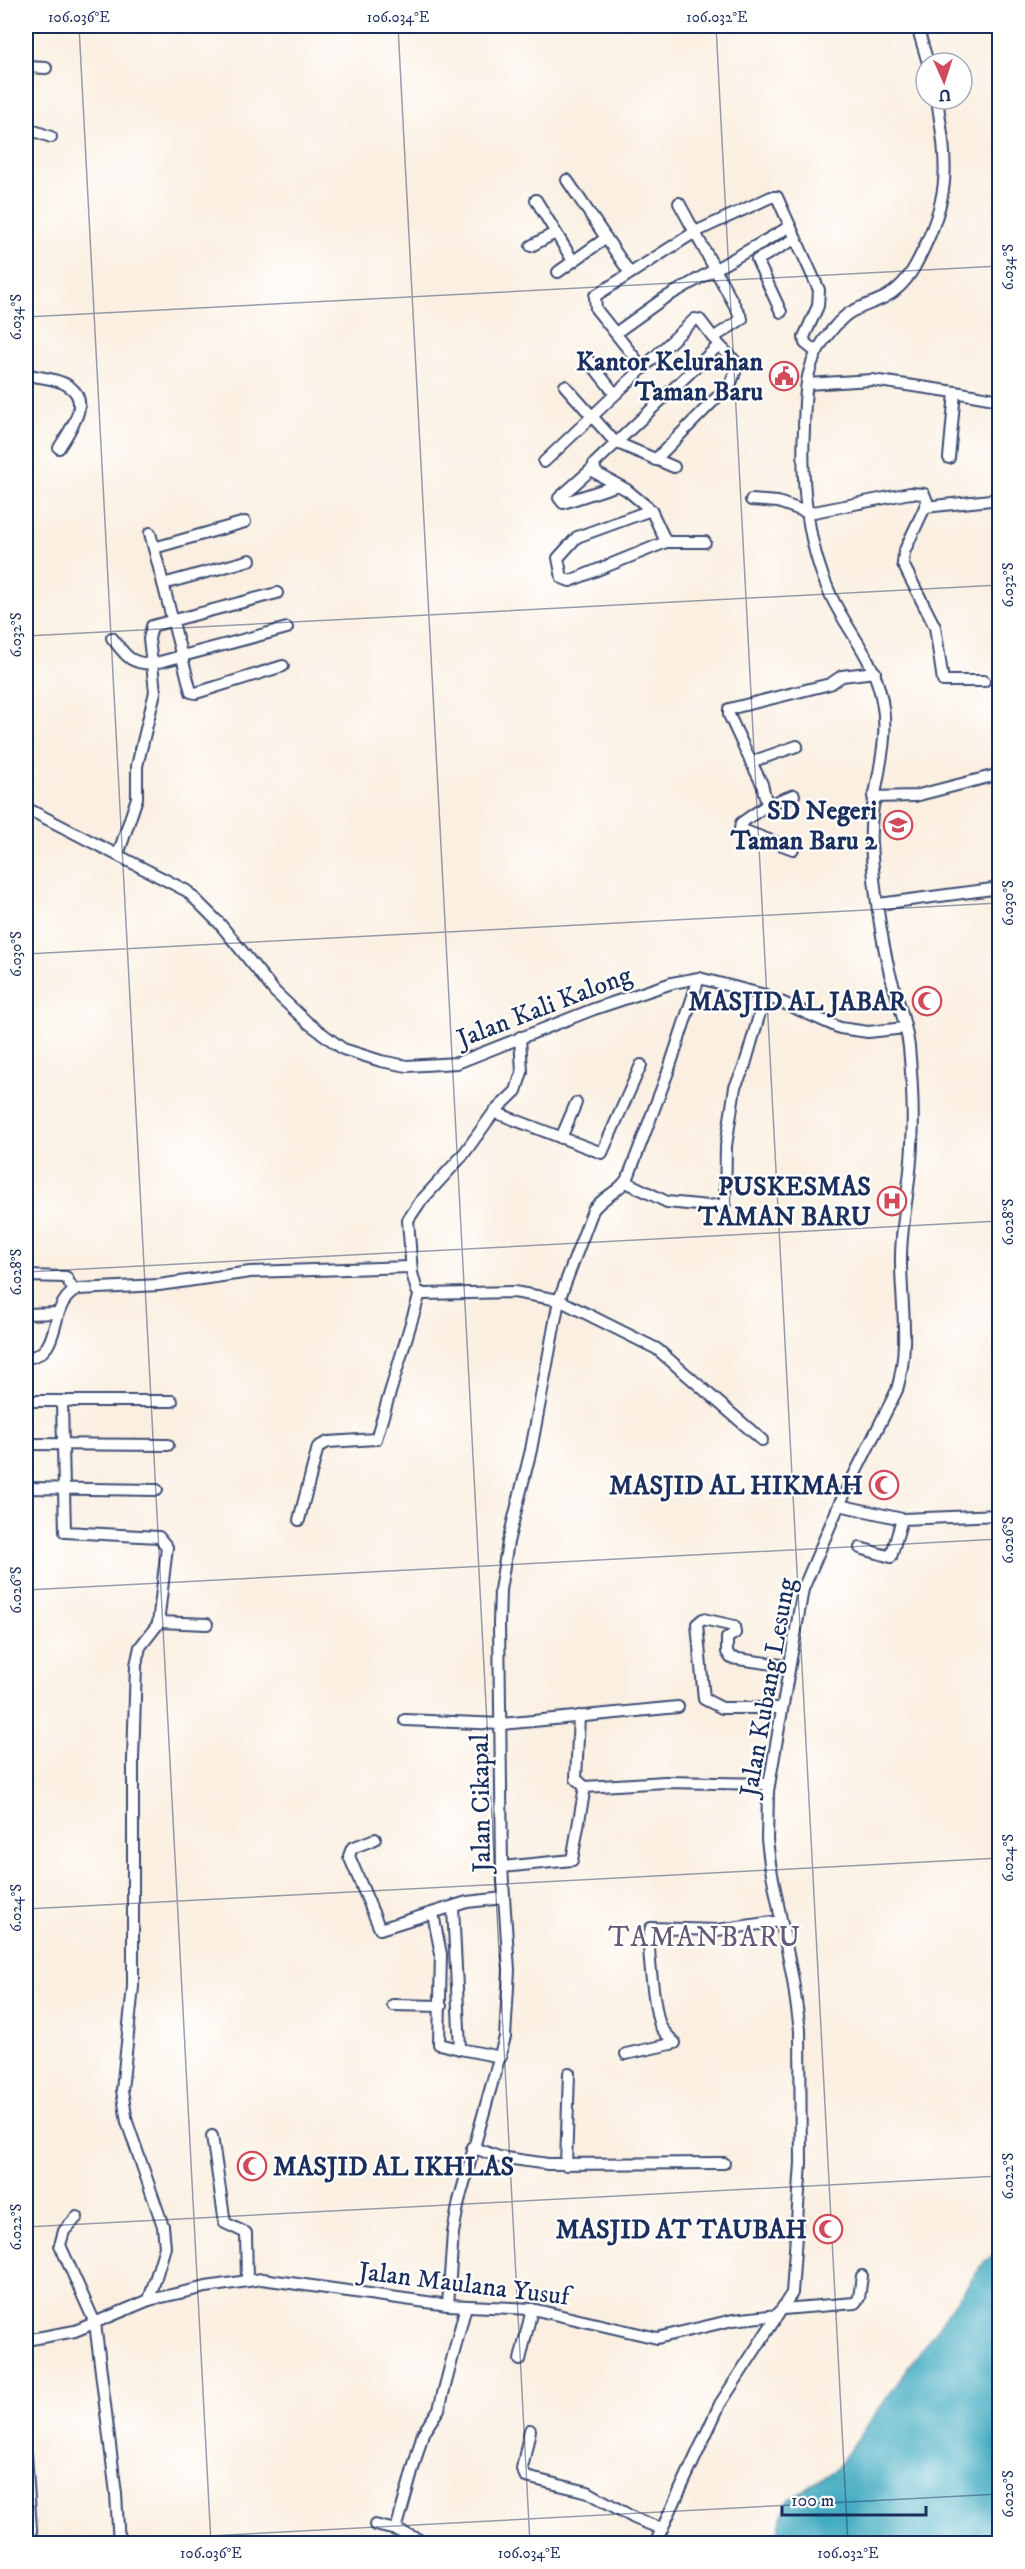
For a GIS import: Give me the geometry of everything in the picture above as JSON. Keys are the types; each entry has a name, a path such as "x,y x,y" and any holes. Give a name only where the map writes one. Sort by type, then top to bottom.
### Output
{"street":[{"path":"917,26 924,51"},
{"path":"26,68 46,68"},
{"name":"Jalan Kubang Lesung","path":"655,2544 720,2404 792,2293 801,2163 801,2072 797,2000 767,1840 769,1784 803,1589 838,1505 892,1400 903,1370 906,1336 902,1284 902,1235 912,1144 910,1059 905,1028 886,953 871,844 873,797 884,742 884,712 875,672 828,588 817,555 809,513 804,443 807,384 815,351 848,314 883,299 899,288 920,257 939,214 945,195 946,174 938,111"},
{"path":"26,128 51,137"},
{"path":"567,180 629,272"},
{"path":"643,368 617,332 596,309 595,296 629,272 695,232 771,197 777,197 780,201 789,227 819,290 818,306 804,338 805,343 815,351"},
{"path":"536,200 573,261"},
{"path":"618,485 563,503 559,498 593,468 596,459 742,319 679,203"},
{"path":"617,332 663,299 789,227"},
{"path":"531,246 555,233"},
{"path":"558,272 606,238"},
{"path":"782,312 757,260 795,239"},
{"path":"544,462 695,319 700,320 716,342 738,364 730,383 655,460"},
{"path":"589,361 615,394"},
{"path":"26,374 66,384 78,400 80,409 59,448"},
{"path":"807,384 872,380 999,400"},
{"path":"565,386 615,442 674,467"},
{"path":"949,458 955,392"},
{"path":"593,468 596,473 618,485 651,510 666,542"},
{"path":"752,500 778,502 809,513 918,492 927,497 925,507 904,552 903,564 935,627 942,679 947,682 984,681"},
{"path":"925,507 999,499"},
{"path":"651,510 573,539 558,558 562,578 570,581 666,542 705,542"},
{"path":"154,548 245,522"},
{"path":"150,533 189,688 196,693 283,666"},
{"path":"163,584 250,560"},
{"path":"118,855 137,798 137,766 155,692 150,630 161,622 277,593"},
{"path":"112,638 130,660 136,663 152,664 287,628"},
{"path":"767,805 762,784 729,715 731,708 830,684 838,677 875,672"},
{"path":"751,762 797,746"},
{"path":"873,797 915,796 999,774"},
{"path":"793,849 740,830 741,823 767,805 794,795"},
{"name":"Jalan Kali Kalong","path":"26,808 187,891 276,992 307,1022 343,1049 407,1066 457,1064 520,1037 672,983 699,978 765,995 840,1028 868,1032 905,1028"},
{"path":"879,904 999,888"},
{"path":"699,978 668,1072 626,1182 667,1202 719,1206 726,1204 726,1146 735,1087 744,1068 765,995"},
{"path":"420,1293 414,1286 408,1220 420,1202 464,1155 494,1112 511,1098 520,1083 520,1037"},
{"path":"494,1112 603,1153 641,1065"},
{"path":"561,1138 576,1103"},
{"name":"Jalan Cikapal","path":"448,2305 453,2233 472,2147 506,2037 509,1970 502,1867 500,1590 510,1530 531,1450 559,1300 593,1210 603,1198 626,1182"},
{"path":"26,1358 40,1354 49,1346 58,1313 74,1292 159,1285 250,1272 411,1267"},
{"path":"26,1276 66,1277 74,1292"},
{"path":"420,1293 514,1292 559,1300 657,1349 762,1440"},
{"path":"299,1520 318,1448 328,1442 376,1439 420,1293"},
{"path":"26,1314 58,1313"},
{"path":"26,1401 172,1401"},
{"path":"62,1402 62,1489 65,1532 159,1537 164,1540 167,1547 159,1622 140,1647 136,1665 133,1759 133,1987 122,2090 127,2122 163,2226 165,2247 149,2300"},
{"path":"26,1444 168,1445"},
{"path":"26,1488 158,1490"},
{"path":"838,1505 902,1519 999,1515"},
{"path":"860,1548 891,1557 902,1519"},
{"path":"781,1708 722,1708 704,1699 697,1624 703,1619 734,1626 735,1633 728,1638 727,1642 731,1658 788,1666"},
{"path":"159,1622 207,1624"},
{"path":"405,1720 502,1724 650,1712 678,1707"},
{"path":"579,1716 576,1779 585,1787 665,1782 769,1784"},
{"path":"502,1867 572,1860 585,1787"},
{"path":"375,1839 352,1848 348,1856 378,1927 384,1929 467,1902 504,1898"},
{"path":"453,1907 460,2049"},
{"path":"433,1914 440,1950 439,2044 501,2057"},
{"path":"626,2054 675,2042 662,2029 656,2009 649,1948 651,1928 717,1930 781,1921"},
{"path":"393,2005 441,2006"},
{"path":"566,2164 569,2073"},
{"path":"212,2136 225,2223 229,2227 245,2231 246,2281"},
{"path":"472,2147 510,2159 566,2164 724,2163"},
{"path":"77,2217 64,2231 60,2245 95,2323 116,2494 119,2544"},
{"name":"Jalan Maulana Yusuf","path":"26,2340 63,2335 149,2300 246,2281 284,2282 448,2305 532,2310 657,2338 733,2319 855,2303 859,2298 862,2276"},
{"path":"396,2530 423,2433 439,2409 466,2306"},
{"path":"520,2360 532,2310"},
{"path":"530,2430 522,2469 526,2477 588,2492 634,2518 662,2529"},
{"path":"26,2455 32,2544"},
{"path":"375,2525 418,2539 420,2544"}],"water":[{"path":"999,2250 999,2543 774,2543 787,2501 836,2469 985,2261"}],"place":[{"name":"Kantor Kelurahan Taman Baru","path":"784,376"},
{"name":"SD Negeri Taman Baru 2","path":"898,825"},
{"name":"MASJID AL JABAR","path":"927,1001"},
{"name":"PUSKESMAS TAMAN BARU","path":"892,1201"},
{"name":"MASJID AL HIKMAH","path":"884,1485"},
{"name":"MASJID AL IKHLAS","path":"252,2166"},
{"name":"MASJID AT TAUBAH","path":"828,2229"}],"district":[{"name":"TAMANBARU","path":"705,1936"}]}
